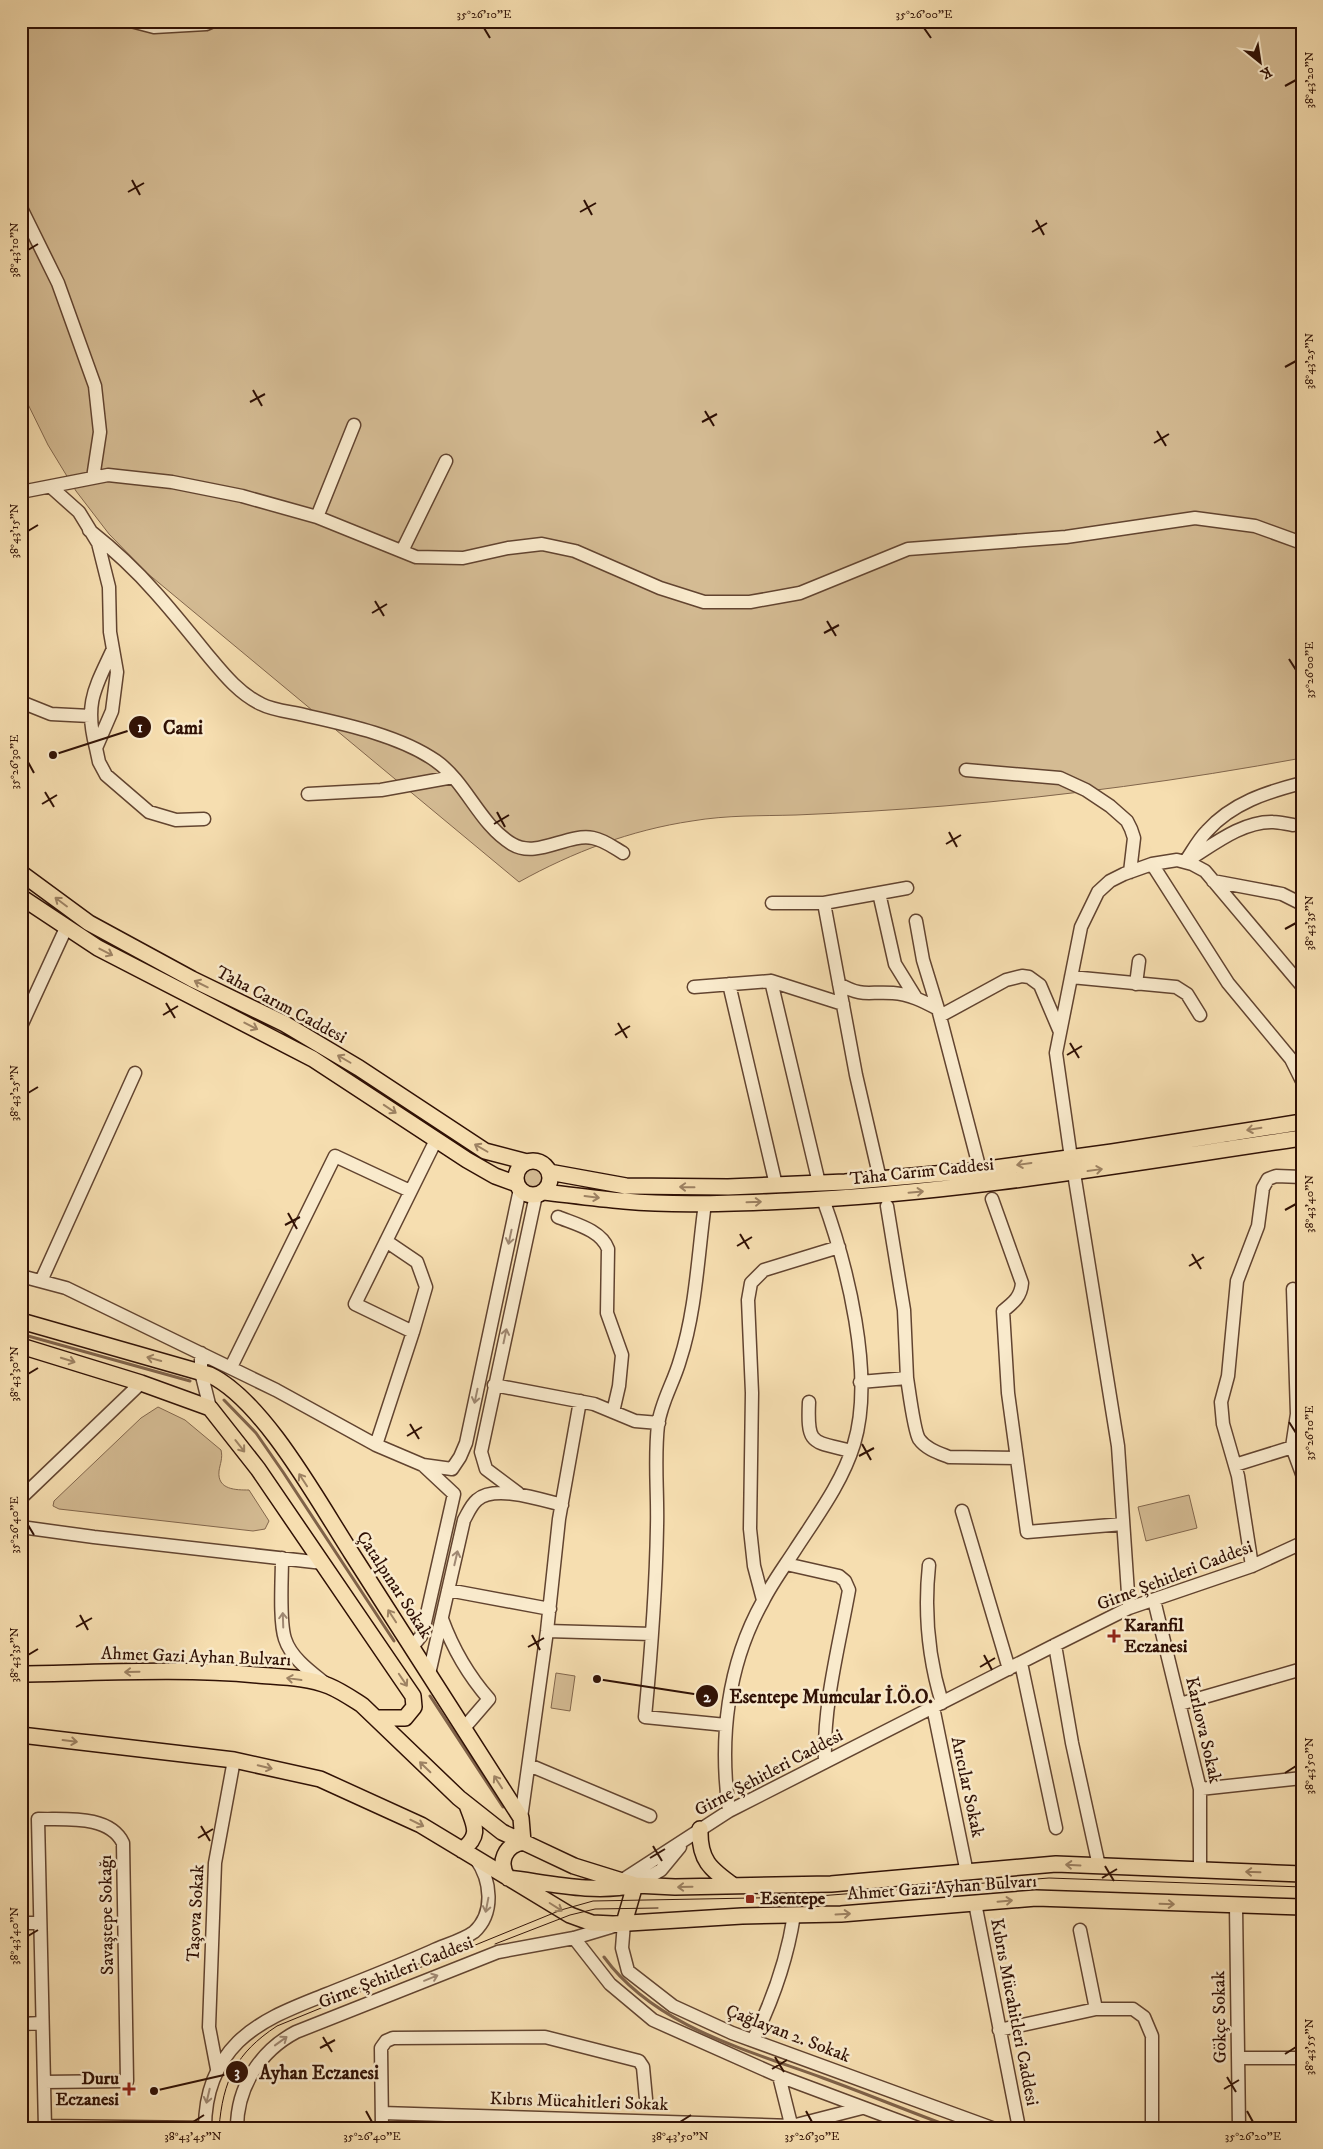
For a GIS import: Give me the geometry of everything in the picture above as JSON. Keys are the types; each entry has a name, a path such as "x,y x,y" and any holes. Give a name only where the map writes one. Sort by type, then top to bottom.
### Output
{"main road":[{"name":"Taha Carım Caddesi","path":"21,873 89,923 192,979 293,1029 359,1068 485,1151 527,1162"},
{"name":"Taha Carım Caddesi","path":"21,897 98,948 313,1059 436,1140 495,1176 518,1187"},
{"name":"Taha Carım Caddesi","path":"549,1172 626,1186 728,1187 818,1184 980,1170 1071,1158 1302,1122"},
{"name":"Taha Carım Caddesi","path":"540,1193 624,1201 705,1203 823,1199 971,1187 1302,1138"},
{"path":"532,1161 542,1164 549,1172 550,1183 540,1193 527,1194 518,1187 516,1174 522,1165 527,1162 532,1161"},
{"name":"Çatalpınar Sokak","path":"21,1321 201,1372 234,1390 273,1435 412,1646 521,1818 523,1842"},
{"path":"21,1346 141,1383 210,1408 258,1469 413,1696 414,1707 405,1718 377,1718"},
{"name":"Ahmet Gazi Ayhan Bulvarı","path":"21,1674 145,1672 239,1674 292,1678 328,1686 348,1695 377,1718 439,1780 502,1832 574,1866 628,1883 675,1887 848,1883 1056,1864 1302,1874"},
{"name":"Ahmet Gazi Ayhan Bulvarı","path":"21,1735 234,1760 320,1779 421,1825 570,1915 582,1920 603,1924 841,1914 1036,1898 1302,1907"},
{"path":"462,1850 473,1840 475,1833 467,1805"},
{"path":"695,1832 700,1840 703,1857 717,1874 734,1886"},
{"path":"523,1842 510,1848 504,1856 503,1870 508,1878 578,1887 610,1887 628,1883 624,1923"}],"street":[{"path":"131,21 154,27 206,24 214,21"},
{"path":"21,208 58,283 95,386 100,432 93,478"},
{"path":"317,517 354,425"},
{"path":"402,551 446,461"},
{"path":"21,492 108,475 172,482 242,496 317,517 416,557 463,558 508,548 542,544 574,551 660,588 704,602 750,602 800,593 908,550 1066,537 1195,518 1255,526 1302,543"},
{"path":"51,487 78,512 98,543 109,587 110,632 117,672 112,711 96,748"},
{"path":"89,530 124,558 232,683 261,705 366,731 408,746 436,761 453,777 491,826 512,844 529,848 576,837 593,838 609,843 623,853"},
{"path":"113,649 93,694 90,716 99,762 106,775 149,812 176,820 204,819"},
{"path":"21,702 51,714 90,716"},
{"path":"966,770 1060,778 1086,790 1110,806 1126,821 1131,829 1134,838 1130,872"},
{"path":"308,794 381,790 453,777"},
{"path":"1185,862 1207,831 1237,806 1268,792 1302,783"},
{"path":"1185,862 1217,842 1252,824 1273,822 1293,825"},
{"path":"1071,1158 1056,1053 1082,928 1098,892 1110,881 1152,864 1177,860 1205,871 1301,983"},
{"path":"1152,864 1228,983 1291,1059 1302,1081"},
{"path":"1213,881 1282,894 1302,904"},
{"path":"772,902 824,903 907,888"},
{"path":"879,893 895,964 916,998"},
{"path":"824,903 856,1075 880,1179"},
{"path":"916,921 923,960 939,1012 980,1170"},
{"path":"21,1026 66,928"},
{"path":"1136,984 1139,961"},
{"path":"939,1012 1006,980 1022,976 1029,977 1040,985 1060,1032"},
{"path":"1071,977 1170,986 1187,994 1200,1015"},
{"path":"694,987 771,981 843,1004"},
{"path":"771,981 818,1184"},
{"path":"730,984 776,1185"},
{"path":"839,984 853,991 868,994 892,993 916,998 939,1012"},
{"path":"41,1282 135,1074"},
{"path":"413,1332 355,1304 436,1140"},
{"path":"230,1367 335,1156 410,1191"},
{"path":"1074,1173 1118,1446 1129,1608"},
{"path":"1252,1566 1235,1465 1223,1424 1221,1402 1228,1376 1237,1281 1258,1226 1260,1198 1266,1182 1276,1176 1302,1177"},
{"path":"412,1646 421,1636 424,1627 454,1494 448,1482 467,1437 518,1187"},
{"path":"429,1674 464,1520 470,1508 484,1494 489,1482 482,1459 481,1444 540,1193"},
{"path":"729,1811 725,1766 726,1725 729,1700 739,1659 763,1600 835,1487 851,1451 860,1416 860,1382 855,1320 839,1247 823,1199"},
{"path":"992,1199 1022,1283 1020,1295 1003,1311 1008,1393 1027,1532 1122,1524"},
{"path":"705,1203 689,1323 680,1360 664,1401 656,1443 657,1528 652,1634 645,1717 726,1725"},
{"path":"887,1206 904,1310 907,1378 918,1438 928,1447 949,1457 1017,1458"},
{"path":"558,1217 592,1232 606,1244 608,1249 607,1313 622,1355 619,1386 613,1412"},
{"path":"376,1445 426,1286 418,1262 386,1241"},
{"path":"763,1600 754,1566 750,1529 752,1393 749,1289 754,1278 764,1270 839,1247"},
{"path":"21,1276 66,1288 230,1367 316,1411 376,1445 423,1465 452,1469"},
{"path":"1293,1289 1297,1445 1302,1474"},
{"path":"201,1353 201,1372 210,1408"},
{"path":"860,1382 907,1378"},
{"path":"21,1498 141,1383"},
{"path":"494,1385 594,1404 635,1421 659,1423"},
{"path":"521,1818 550,1610 562,1505 580,1401"},
{"path":"809,1402 808,1429 812,1437 820,1443 851,1451"},
{"path":"1235,1465 1297,1445"},
{"path":"452,1469 456,1464 469,1460 476,1461 518,1493"},
{"path":"423,1465 454,1494 465,1500 493,1494 518,1493 562,1505"},
{"path":"962,1512 1015,1666 1056,1828"},
{"path":"21,1527 323,1563"},
{"name":"Girne Şehitleri Caddesi","path":"628,1883 661,1870 695,1832 729,1811 1055,1645 1129,1608 1252,1566 1302,1543"},
{"path":"282,1558 285,1640 292,1652 306,1668 328,1686"},
{"path":"786,1564 839,1576 845,1581 849,1590 828,1705 824,1740 825,1762"},
{"name":"Arıcılar Sokak","path":"929,1565 926,1606 927,1633 937,1705 967,1873"},
{"path":"448,1590 550,1610"},
{"name":"Karlıova Sokak","path":"1154,1600 1200,1789 1200,1871"},
{"path":"442,1618 456,1653 489,1699 464,1728"},
{"path":"547,1632 652,1634"},
{"path":"1055,1645 1072,1743 1099,1866"},
{"path":"1180,1704 1302,1669"},
{"name":"Taşova Sokak","path":"218,2069 209,2027 215,1863 234,1760"},
{"path":"529,1764 650,1816"},
{"path":"1200,1789 1302,1778"},
{"name":"Savaştepe Sokağı","path":"40,1923 38,1819 77,1820 98,1823 112,1829 123,1843 127,2081 44,2082"},
{"name":"Girne Şehitleri Caddesi","path":"205,2128 206,2103 218,2069 238,2042 256,2027 278,2014 473,1932 486,1913 489,1898 487,1881 476,1859"},
{"name":"Kıbrıs Mücahitleri Caddesi","path":"975,1904 1019,2128"},
{"name":"Gökçe Sokak","path":"1236,1906 1239,2128"},
{"path":"753,2040 781,1975 794,1915"},
{"path":"21,1923 40,1923 45,2127 205,2128"},
{"name":"Girne Şehitleri Caddesi","path":"237,2128 237,2112 240,2100 250,2077 268,2053 288,2037 328,2018 498,1952 574,1938 624,1923"},
{"name":"Çağlayan 2. Sokak","path":"624,1923 622,1948 628,1971 673,2006 753,2040 992,2128"},
{"path":"1080,1930 1096,2009"},
{"path":"574,1938 610,1984 653,2020 779,2076 918,2128"},
{"path":"1000,2030 1096,2009 1133,2009 1148,2022 1152,2036 1152,2128"},
{"path":"21,2024 42,2023"},
{"path":"382,2128 381,2048 386,2041 393,2038 545,2036 639,2061 643,2067 646,2099"},
{"path":"1238,2058 1302,2058"},
{"path":"779,2076 792,2127"},
{"name":"Kıbrıs Mücahitleri Sokak","path":"382,2113 792,2127 862,2108"}],"shaded area":[{"path":"21,21 1302,21 1302,758 1168,780 989,802 907,809 731,817 692,821 625,836 560,861 519,882 147,573 109,534 76,491 48,445 21,390"},
{"path":"533,1168 540,1171 543,1178 540,1185 533,1188 526,1185 523,1178 526,1171"},
{"path":"158,1407 185,1420 221,1450 222,1458 219,1477 221,1482 228,1488 249,1490 269,1521 265,1529 253,1531 59,1509 53,1506 54,1501 141,1418"},
{"path":"1189,1495 1197,1528 1146,1541 1138,1507"},
{"path":"556,1673 575,1676 570,1711 551,1708"}],"waterway":[{"path":"21,1334 190,1381"},
{"path":"224,1400 256,1433 394,1641"},
{"path":"430,1696 503,1807"},
{"path":"604,1957 625,1981 649,2001 675,2018 704,2033 733,2046 954,2128"}],"tram line":[{"path":"219,2128 224,2096 234,2069 251,2047 277,2026 561,1910 593,1901 806,1897 1049,1878 1302,1887"},
{"path":"495,1944 570,1915 595,1909 658,1908"}],"place":[{"name":"Cami","path":"53,755"},
{"name":"Karanfil Eczanesi","path":"1114,1636"},
{"name":"Esentepe Mumcular İ.Ö.O.","path":"597,1679"},
{"name":"Esentepe","path":"750,1899"},
{"name":"Duru Eczanesi","path":"129,2089"},
{"name":"Ayhan Eczanesi","path":"154,2091"}]}
